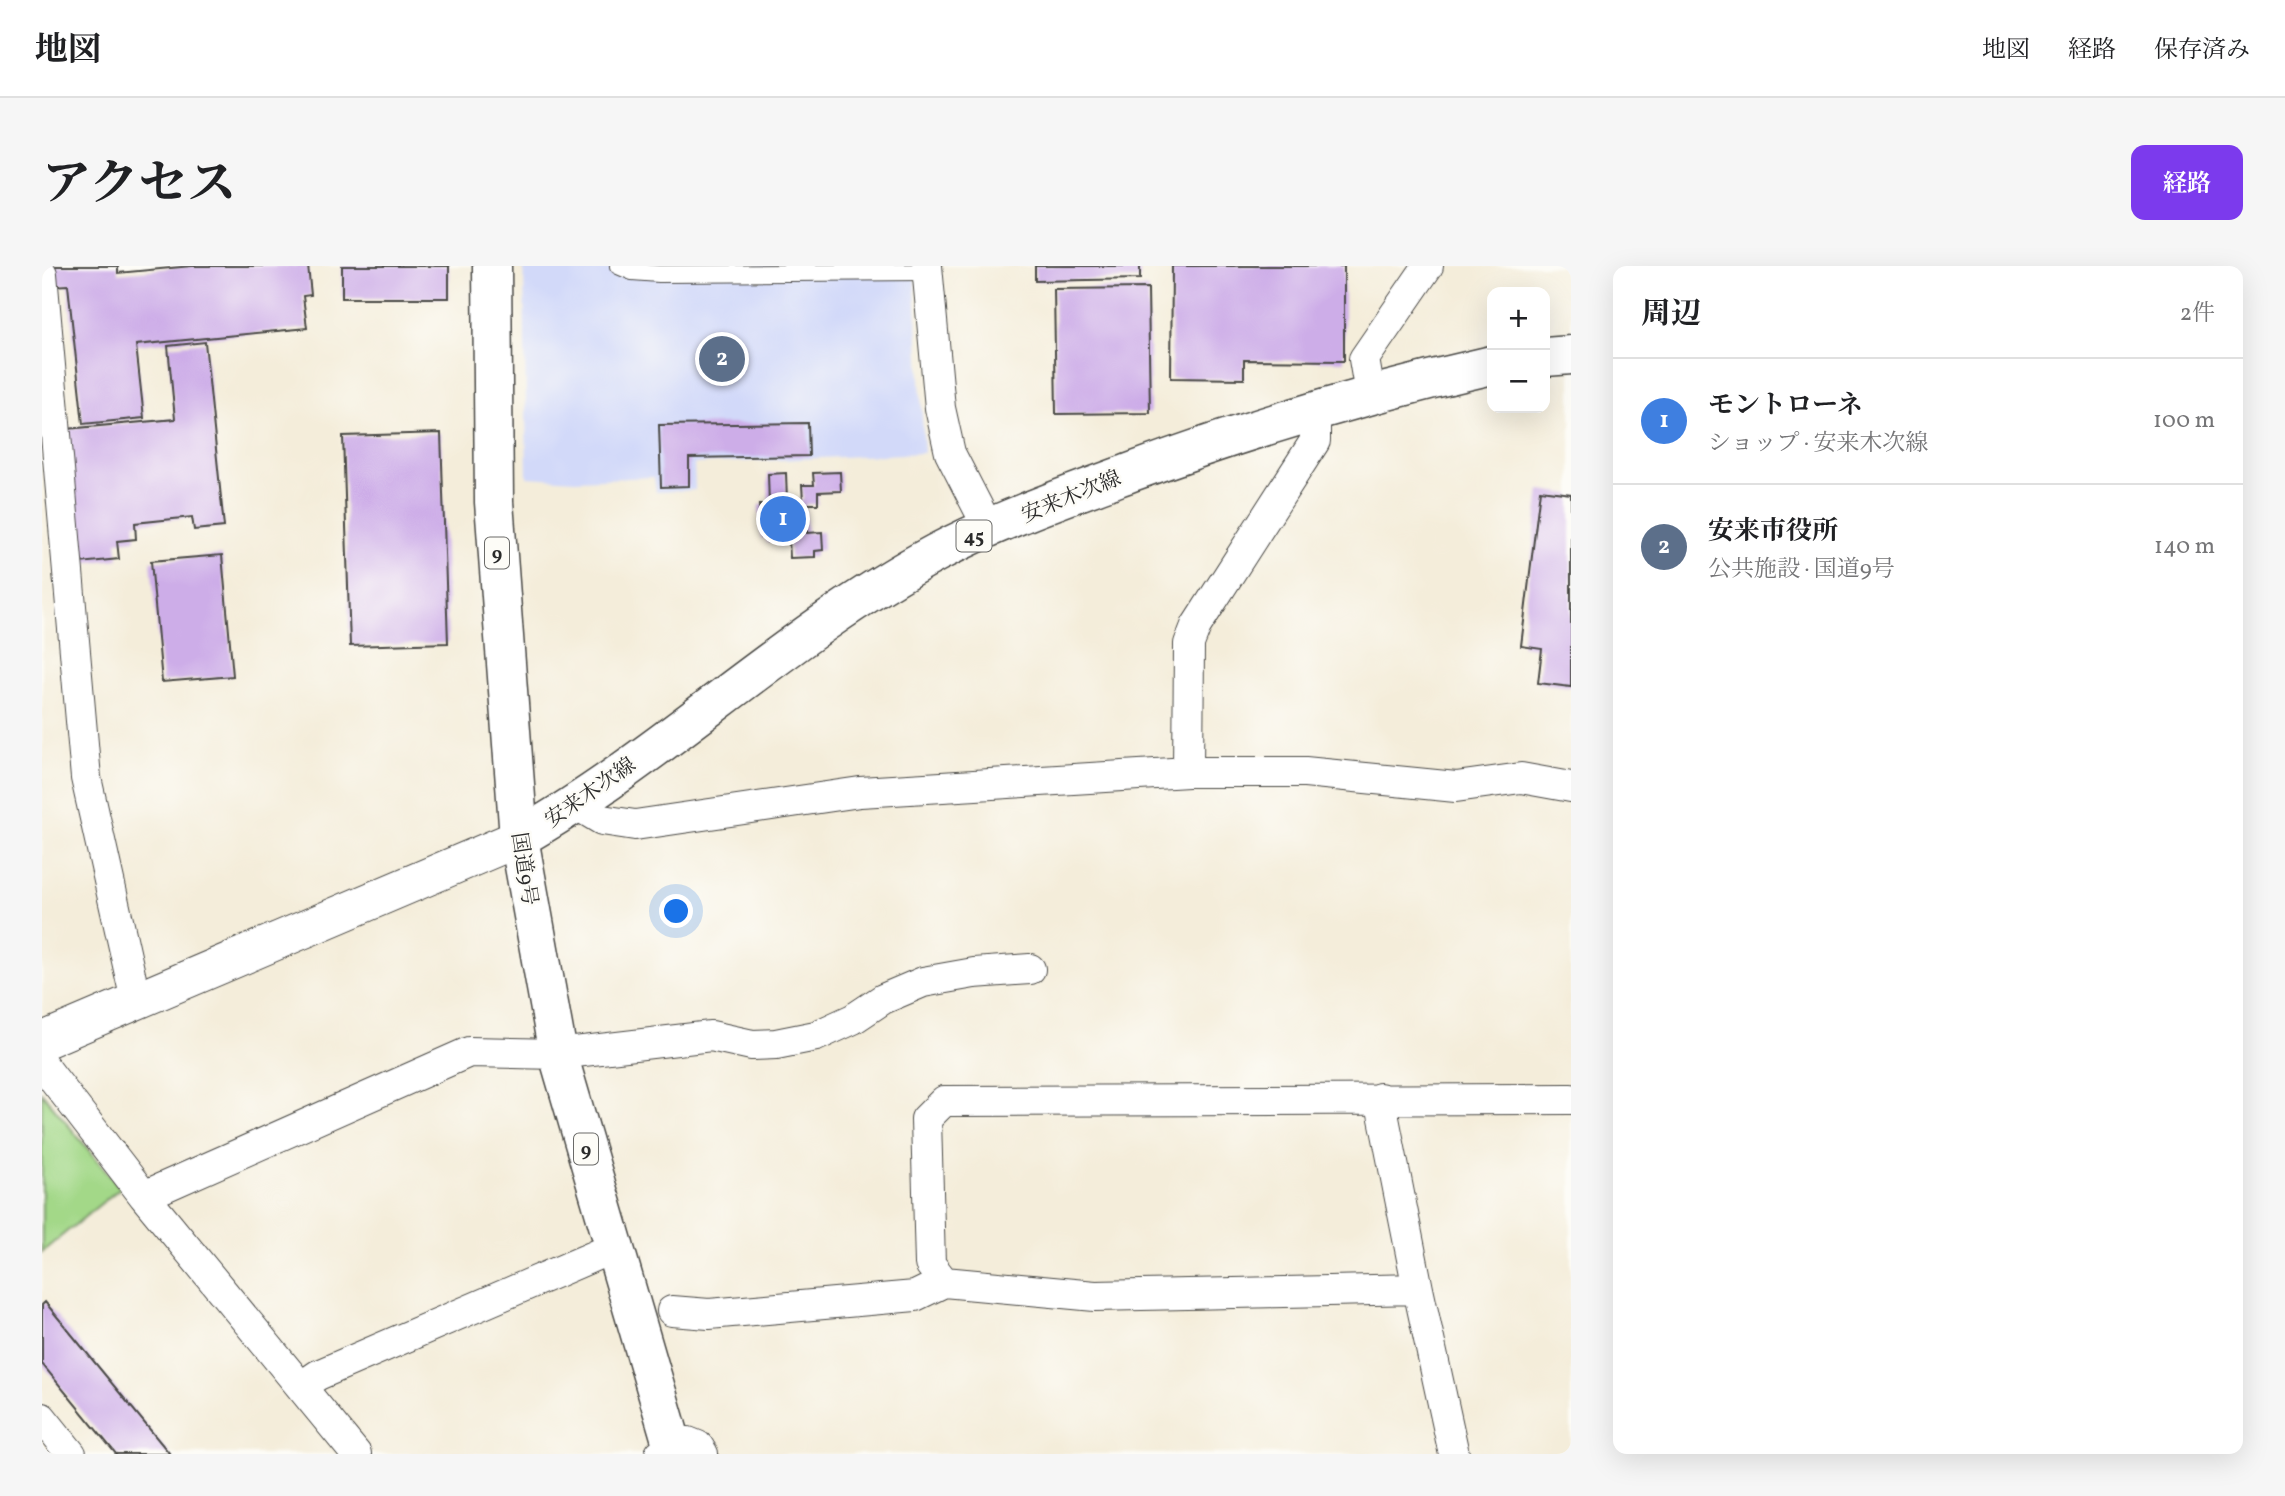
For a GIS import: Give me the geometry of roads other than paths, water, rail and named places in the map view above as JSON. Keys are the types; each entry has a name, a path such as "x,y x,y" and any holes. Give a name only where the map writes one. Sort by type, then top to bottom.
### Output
{"main road":[{"name":"国道9号","path":"492,266 494,502 519,838 558,1054 678,1453"},
{"path":"1550,357 1571,355"},
{"name":"安来木次線","path":"519,838 577,805 854,604 936,554 989,529 1152,465 1315,410 1487,366"}],"street":[{"path":"1370,394 1364,359 1428,266"},
{"path":"927,269 940,408 950,453 989,529"},
{"path":"42,274 86,778 136,1001"},
{"path":"1188,772 1189,644 1196,626 1315,441 1315,410"},
{"path":"577,805 602,820 635,825 860,792 1188,772 1305,772 1456,787 1521,778 1571,788"},
{"path":"42,1041 519,838"},
{"path":"144,1196 469,1052 558,1054 711,1036 752,1045 776,1044 816,1036 853,1019 883,999 923,982 974,973 1030,969"},
{"path":"42,1064 144,1196 356,1454"},
{"path":"1380,1098 1454,1454"},
{"path":"944,1282 930,1264 926,1119 944,1101 1571,1099"},
{"path":"302,1386 318,1375 615,1247"},
{"path":"672,1311 709,1314 915,1296 944,1282 1095,1296 1418,1289"},
{"path":"42,1419 71,1454"}],"lane":[{"path":"618,266 632,272 659,274 927,269"}],"place":[{"name":"安来市役所","path":"722,359"},
{"name":"モントローネ","path":"783,519"}]}
